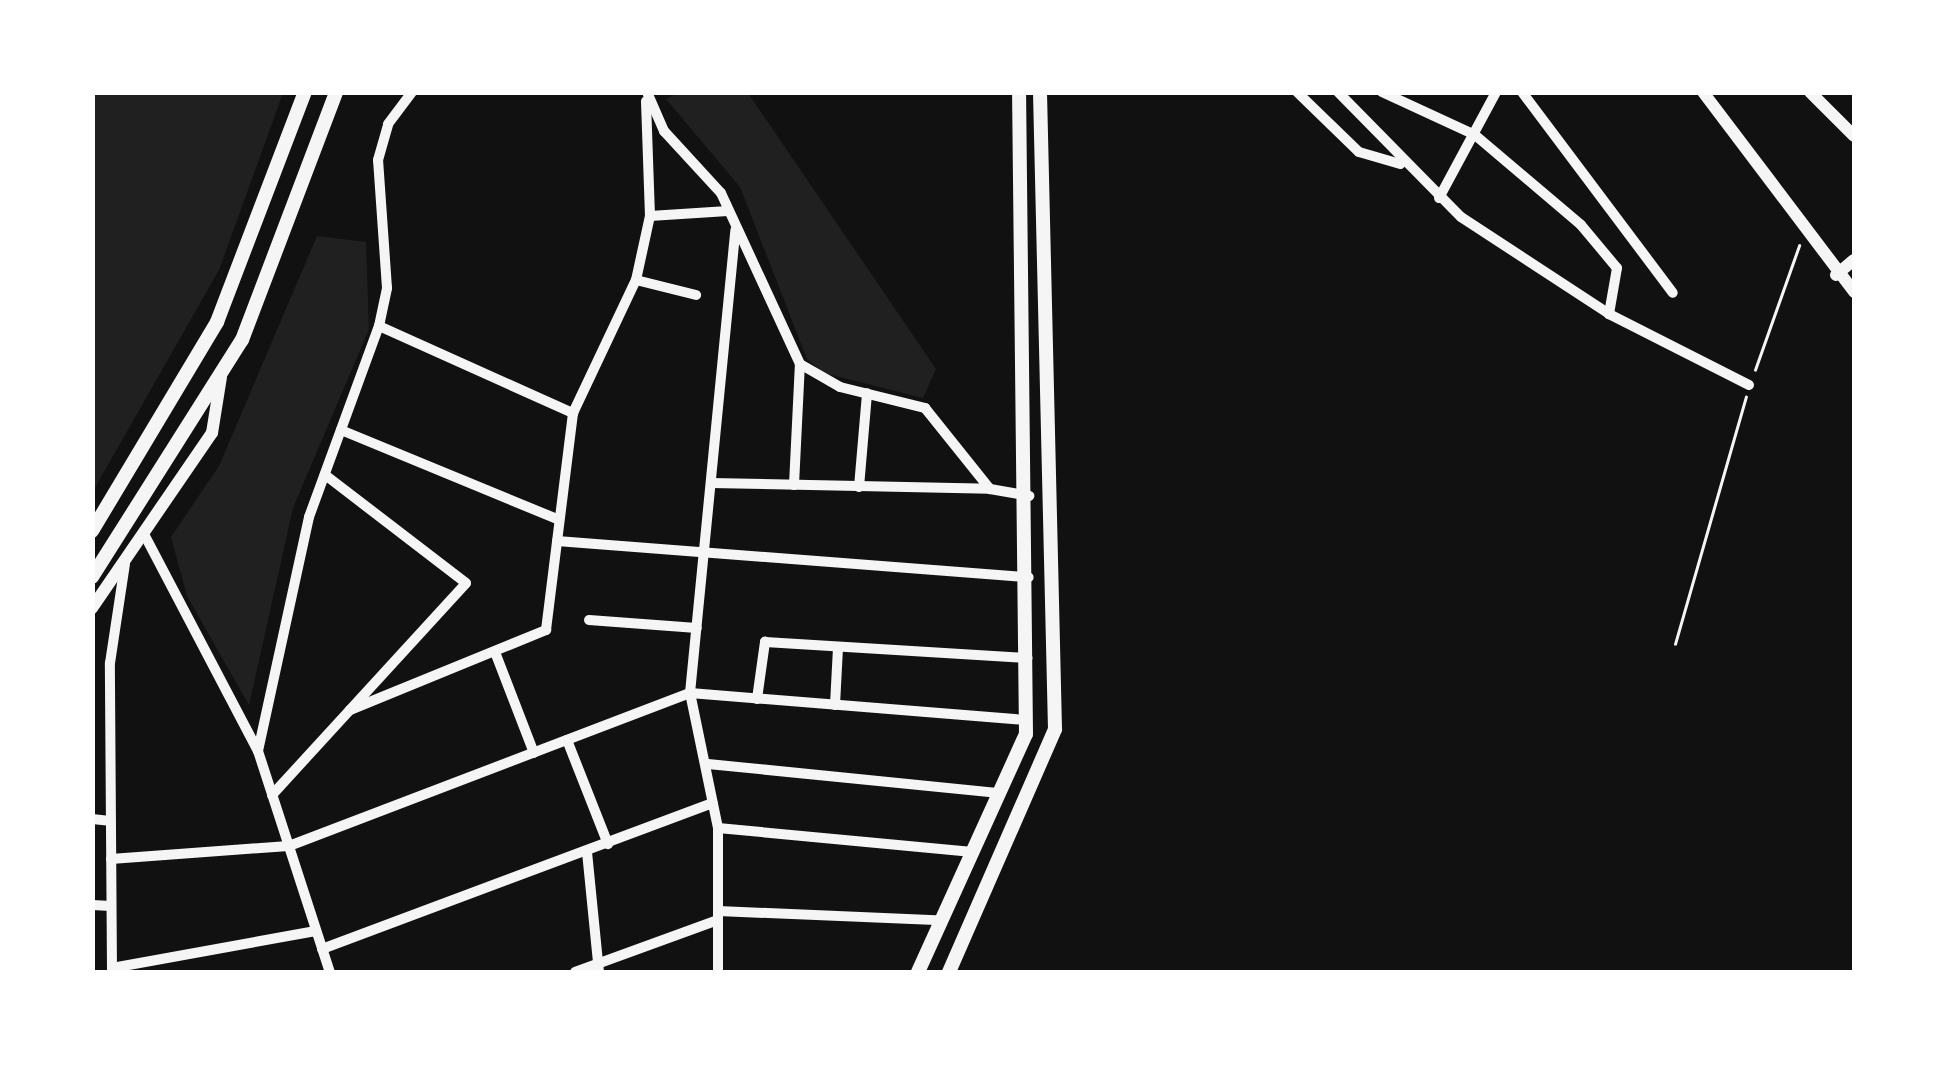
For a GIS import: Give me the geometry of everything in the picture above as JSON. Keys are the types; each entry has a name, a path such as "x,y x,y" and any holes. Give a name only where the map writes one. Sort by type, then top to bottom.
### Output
{"main road":[{"path":"92,531 217,322 306,92"},
{"path":"92,578 222,377 271,274 336,92"},
{"path":"918,972 936,920 1000,793 1027,720 1030,496 1018,92"},
{"path":"948,972 1049,759 1056,676 1040,92"},
{"path":"1028,640 1044,653 1055,638"},
{"path":"1027,674 1042,664 1056,676"}],"street":[{"path":"258,750 325,475 379,326 387,288 378,160 388,124 412,92"},
{"path":"1296,92 1359,152 1400,164"},
{"path":"1338,92 1400,164 1438,198 1609,314 1749,385"},
{"path":"1382,92 1476,135 1608,254 1619,283 1609,314"},
{"path":"1438,198 1476,135 1496,92"},
{"path":"1522,92 1672,293"},
{"path":"1704,92 1832,269 1854,292"},
{"path":"1810,92 1854,136"},
{"path":"647,97 728,211 800,364 794,485"},
{"path":"350,710 546,630 573,413 636,280 650,216 647,97"},
{"path":"650,216 728,211"},
{"path":"718,972 718,828 708,764 690,693 735,230"},
{"path":"1832,269 1854,260"},
{"path":"636,280 696,294"},
{"path":"379,326 573,413"},
{"path":"800,364 867,393 925,408 990,489"},
{"path":"92,608 212,433 222,377"},
{"path":"859,487 867,393"},
{"path":"341,430 560,520"},
{"path":"272,796 466,583 325,475"},
{"path":"711,483 990,489 1030,496"},
{"path":"144,534 258,750 329,972"},
{"path":"557,541 704,556 1030,577"},
{"path":"124,564 108,741 112,970 316,931"},
{"path":"589,620 696,628"},
{"path":"757,698 762,642 1028,658"},
{"path":"835,704 838,647"},
{"path":"495,652 534,753"},
{"path":"111,859 289,846 690,693 1027,720"},
{"path":"92,739 108,741"},
{"path":"567,740 608,844"},
{"path":"708,764 1000,793"},
{"path":"322,949 713,803"},
{"path":"92,819 110,821"},
{"path":"718,828 970,852"},
{"path":"586,852 599,968"},
{"path":"92,905 111,906"},
{"path":"575,972 599,968 718,915 936,920"}],"path":[{"path":"1675,644 1749,385 1804,230"}],"shaded area":[{"path":"93,92 283,93 219,270 93,491"},
{"path":"678,93 748,93 936,369 923,398 824,373 807,359 740,187 666,99"},
{"path":"317,236 366,242 369,329 293,508 249,705 187,596 171,537 219,466"}]}
